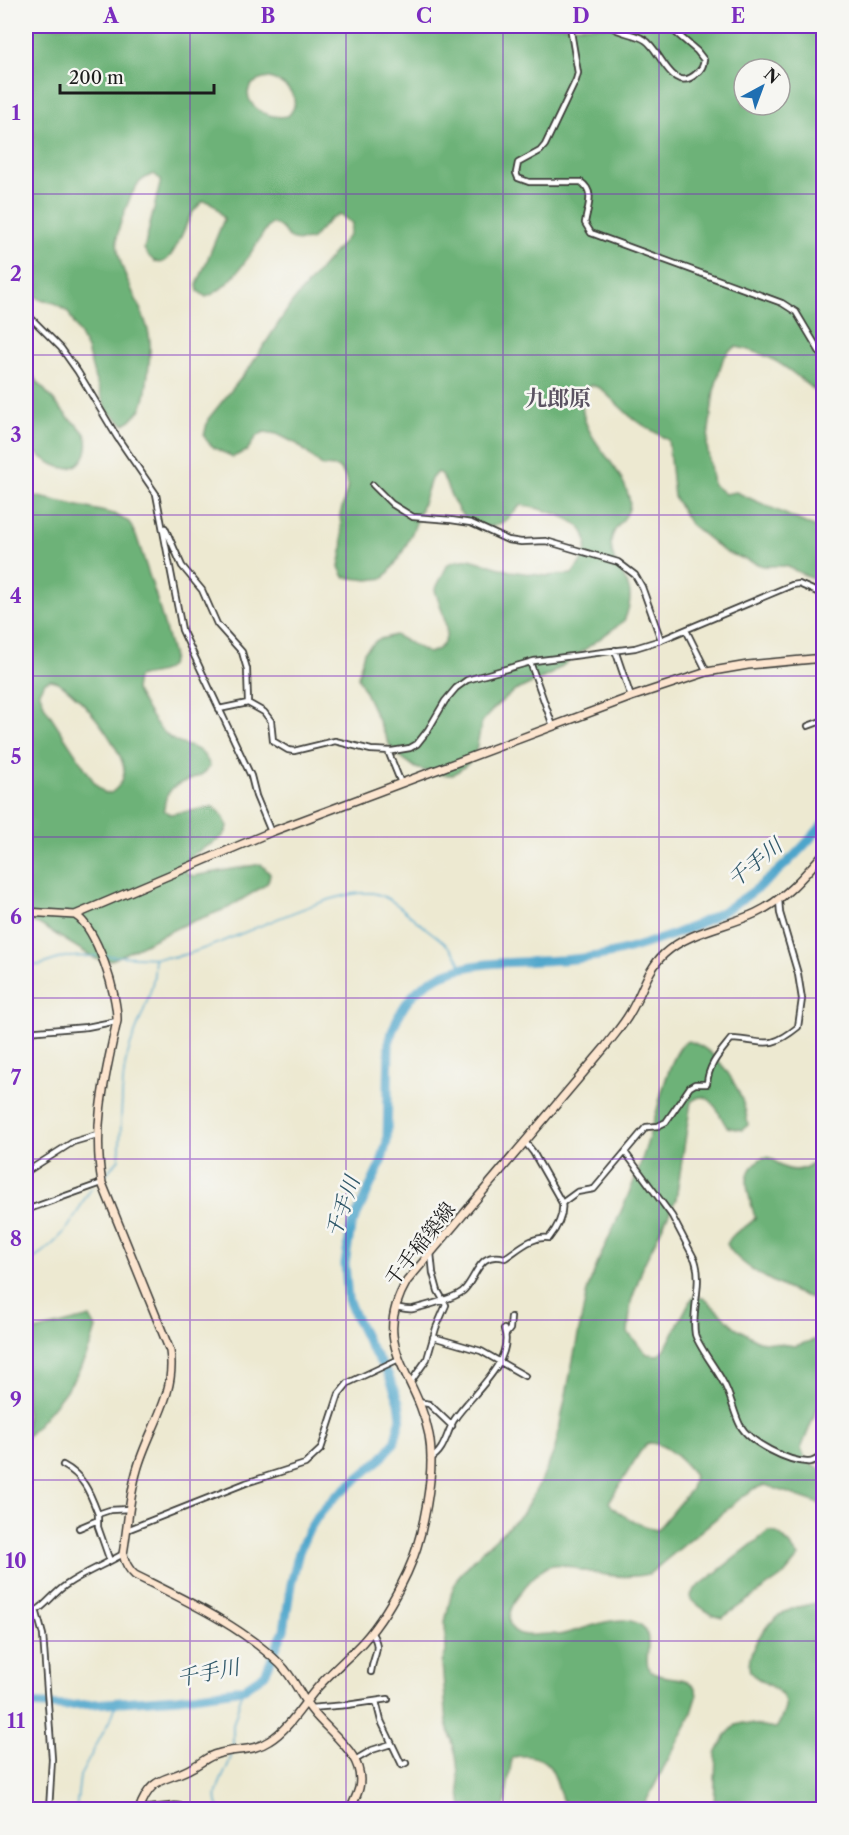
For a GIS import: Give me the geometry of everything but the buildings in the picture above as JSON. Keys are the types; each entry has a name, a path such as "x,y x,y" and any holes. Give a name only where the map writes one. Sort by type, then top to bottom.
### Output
{"highway":[{"path":"144,1809 175,1807 205,1809"}],"main road":[{"path":"26,912 75,915 271,832 552,726 706,672 748,665 824,658"},
{"name":"千手稲築線","path":"140,1809 151,1786 193,1768 217,1754 257,1748 282,1731 308,1705 318,1687 379,1622 407,1572 418,1543 430,1475 430,1438 392,1336 394,1306 407,1281 606,1046 630,1013 652,968 665,953 685,940 756,913 779,899 805,875 824,853"},
{"path":"75,915 87,926 98,948 117,1007 117,1021 100,1102 97,1135 102,1184 165,1335 173,1365 166,1399 137,1470 123,1554 128,1569 135,1575 234,1629 267,1653 289,1674 308,1705 356,1760 360,1778 359,1790 350,1809"}],"street":[{"path":"570,26 577,65 576,80 545,145 540,151 518,163 516,173 518,178 529,182 581,182 589,190 590,195 585,223 591,233 782,303 796,312 824,359"},
{"path":"610,26 617,31 648,41 665,68 675,76 682,79 693,77 701,69 704,60 668,26"},
{"path":"26,313 61,348 156,494 182,630 187,645 251,776 256,796 271,832"},
{"path":"373,485 392,504 413,518 471,523 508,540 546,541 618,561 634,575 642,587 661,640"},
{"path":"162,520 182,566 202,590 217,624 242,652 247,669 248,703"},
{"path":"219,709 248,703 268,716 271,721 273,741 288,750 294,751 335,741 356,747 388,751 410,748 417,744 428,730 445,701 456,688 467,681 530,662 635,648 686,630 792,585 805,586 824,596"},
{"path":"686,630 706,672"},
{"path":"615,650 631,697"},
{"path":"530,662 552,726"},
{"path":"808,726 824,720"},
{"path":"388,751 401,783"},
{"path":"562,1203 577,1192 594,1189 646,1127 658,1126 666,1122 690,1088 695,1084 707,1084 708,1072 717,1055 731,1039 757,1043 778,1041 798,1027 802,999 798,974 780,913 779,899"},
{"path":"26,1032 87,1027 117,1021"},
{"path":"26,1172 73,1142 97,1135"},
{"path":"394,1306 414,1308 459,1294 466,1288 474,1273 490,1257 505,1258 533,1239 549,1238 561,1218 562,1203 525,1142"},
{"path":"625,1152 672,1216 698,1267 696,1337 725,1384 740,1425 758,1444 783,1455 807,1462 824,1454"},
{"path":"26,1210 102,1184"},
{"path":"410,1383 427,1359 446,1305 438,1291 431,1253"},
{"path":"430,1459 441,1451 452,1425 500,1362 506,1344 505,1331 510,1329 512,1317"},
{"path":"433,1337 471,1347 525,1376"},
{"path":"127,1530 246,1483 305,1464 321,1449 343,1388 348,1383 399,1359"},
{"path":"418,1402 429,1404 452,1425"},
{"path":"63,1465 79,1475 89,1491 110,1561"},
{"path":"79,1528 110,1510 130,1509"},
{"path":"26,1615 37,1612 54,1594 68,1584 123,1554"},
{"path":"37,1612 43,1635 52,1759 49,1809"},
{"path":"371,1632 376,1640 377,1651 371,1672"},
{"path":"308,1705 388,1699"},
{"path":"376,1701 381,1721 391,1744 402,1765 406,1763"},
{"path":"356,1760 372,1750 391,1744"}],"green space":[{"path":"26,26 823,26 823,397 772,359 736,347 729,351 723,359 714,391 707,446 713,484 725,494 736,492 823,531 823,584 786,566 763,566 725,552 690,524 674,497 668,440 633,419 600,388 591,385 583,390 582,407 585,422 591,435 624,483 630,505 611,543 612,554 625,578 630,595 624,621 551,674 513,692 495,707 482,722 476,750 469,763 453,775 434,774 416,768 390,746 358,677 364,652 377,640 395,635 428,653 438,649 444,643 446,627 435,590 448,564 470,559 510,571 547,576 572,574 583,558 587,544 584,533 577,524 566,518 522,505 500,524 482,527 473,524 459,511 442,474 437,472 431,479 418,518 401,555 384,578 368,580 344,577 339,567 343,547 340,515 348,486 344,474 337,467 322,466 297,444 277,434 264,432 256,437 247,451 233,457 209,444 204,436 208,419 250,367 291,304 349,235 352,223 340,215 330,219 311,240 294,240 272,223 226,285 206,297 198,291 197,285 224,219 213,204 203,201 191,215 173,253 167,260 160,263 152,260 144,249 161,180 154,174 140,182 128,203 119,228 117,242 123,268 148,331 150,357 142,407 124,424 107,411 87,349 68,312 55,303 41,300 26,289 26,231 34,133 26,121","holes":["270,78 282,84 294,98 293,110 288,116 264,113 250,101 248,93 250,86 258,81"]},
{"path":"26,367 67,416 85,433 86,451 83,459 76,465 69,468 53,464 26,443"},
{"path":"26,494 114,514 129,522 137,538 156,596 173,657 169,667 165,670 137,678 135,690 163,732 175,741 197,749 210,766 197,777 182,782 170,791 164,810 170,814 213,807 220,812 228,826 219,839 191,857 186,873 193,876 261,864 270,874 264,886 228,908 181,926 106,961 96,959 39,924 26,920","holes":["50,680 59,683 71,692 96,719 117,750 123,763 124,773 120,784 111,793 105,793 96,785 45,707 39,691 45,682"]},
{"path":"688,1041 700,1046 710,1053 729,1074 742,1100 748,1125 742,1130 727,1127 709,1099 698,1098 691,1102 676,1199 644,1264 631,1302 628,1333 647,1354 659,1355 665,1349 693,1297 704,1298 735,1327 758,1341 795,1346 823,1337 823,1394 801,1449 809,1462 823,1470 823,1505 765,1485 742,1497 649,1574 625,1577 593,1573 558,1564 542,1570 517,1597 509,1618 511,1627 523,1635 559,1635 623,1620 640,1625 646,1630 648,1637 647,1660 651,1671 686,1681 696,1689 697,1697 691,1716 642,1809 566,1809 550,1767 536,1758 515,1756 512,1758 504,1809 462,1809 456,1755 447,1723 442,1663 446,1652 445,1622 452,1591 458,1577 475,1558 523,1513 555,1449 587,1291 633,1184 668,1072 677,1052","holes":["657,1444 675,1455 694,1475 691,1489 657,1530 623,1515 609,1502 640,1452 646,1445"]},
{"path":"823,1150 823,1301 799,1294 756,1272 743,1263 727,1244 733,1235 755,1218 747,1181 751,1168 757,1162 768,1157 788,1169 800,1170 815,1161"},
{"path":"90,1317 96,1328 77,1375 26,1438 26,1333"},
{"path":"769,1531 782,1537 799,1557 784,1575 722,1618 712,1615 691,1600 690,1596 695,1589"},
{"path":"823,1601 823,1809 714,1809 716,1754 726,1735 736,1725 743,1723 776,1728 784,1711 785,1704 779,1692 750,1672 751,1655 758,1638 770,1623 783,1613"}],"waterway":[{"name":"千手川","path":"26,1704 64,1706 178,1698 243,1689 265,1674 284,1630 291,1584 299,1552 307,1533 317,1517 335,1497 381,1459 394,1443 401,1417 399,1402 389,1376 368,1343 348,1299 345,1264 351,1227 381,1163 387,1141 389,1043 401,1012 418,990 440,976 465,968 493,963 553,961 598,956 630,949 673,935 722,912 744,898 785,864 824,823"},
{"path":"105,956 154,958 183,955 311,906 337,897 360,893 377,894 395,903 445,944 456,955 462,967"},
{"path":"26,966 40,965 64,957 97,956"},
{"path":"104,1176 119,1159 125,1066 152,984 154,957"},
{"path":"26,1264 61,1236 92,1188"},
{"path":"233,1748 233,1725 243,1689"},
{"path":"76,1810 80,1776 113,1714 117,1701"},
{"path":"221,1810 216,1797 232,1753"}],"district":[{"name":"九郎原","path":"558,398"}]}
